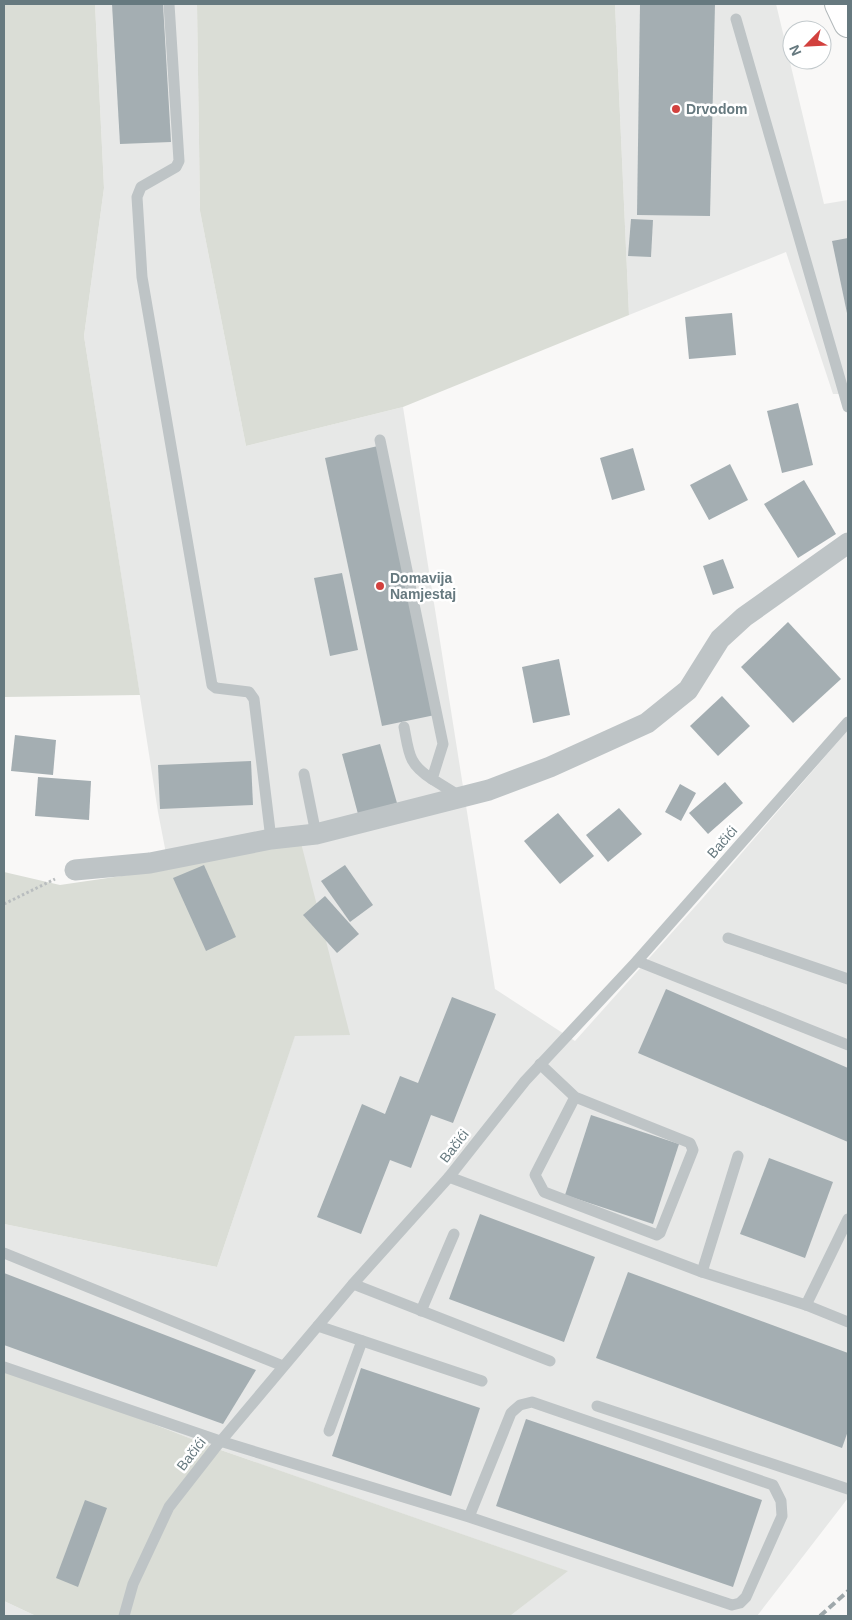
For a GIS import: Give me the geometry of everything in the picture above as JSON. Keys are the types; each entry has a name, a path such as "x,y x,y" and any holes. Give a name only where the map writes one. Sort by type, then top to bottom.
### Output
{"highway":[{"path":"839,4 848,24"}],"street":[{"path":"75,870 150,863 271,839 316,834 489,790 550,767 647,724 688,690 720,639 744,617 848,543"}],"lane":[{"path":"169,4 179,161 176,167 141,187 137,197 142,277 212,685 216,688 249,692 254,699 271,839"},
{"path":"736,19 848,406"},
{"path":"380,440 443,744 432,779"},
{"name":"Bačići","path":"124,1616 133,1584 169,1507 220,1441 353,1284 449,1177 540,1064 637,961 848,722"},
{"path":"404,727 409,754 417,770 461,797"},
{"path":"304,774 316,834"},
{"path":"728,938 848,979"},
{"path":"637,961 848,1045"},
{"path":"540,1064 575,1097 690,1143 693,1150 660,1233 657,1235 544,1192 538,1184 535,1175 575,1097"},
{"path":"702,1272 738,1156"},
{"path":"449,1177 702,1272 806,1305 848,1322"},
{"path":"806,1305 848,1219"},
{"path":"421,1311 454,1234"},
{"path":"4,1253 284,1366"},
{"path":"353,1284 550,1361"},
{"path":"318,1326 482,1382"},
{"path":"329,1431 362,1341"},
{"path":"4,1367 220,1441 469,1517 732,1605 740,1603 746,1597 782,1516 781,1501 773,1485 532,1402 520,1405 511,1413 469,1517"},
{"path":"597,1406 848,1489"}],"path":[{"path":"4,904 75,870"}],"shaded area":[{"path":"4,4 95,4 104,188 84,336 140,695 4,697"},
{"path":"95,4 197,4 200,211 246,446 403,407 495,989 575,1041 702,899 848,730 848,1498 757,1616 510,1616 567,1571 215,1448 4,1366 4,1224 217,1267 295,1035 349,1035 169,869 158,812 84,336 104,188"},
{"path":"197,4 615,4 629,315 403,407 246,446 200,211"},
{"path":"615,4 776,4 782,29 782,70 792,70 824,204 848,200 848,394 833,394 786,252 629,315"},
{"path":"300,839 350,1035 295,1036 217,1267 4,1224 4,872 60,885 169,869"},
{"path":"4,1366 215,1448 568,1571 510,1616 36,1616 4,1601"},
{"path":"4,1601 36,1616 4,1616"}],"building":[{"path":"112,4 163,4 171,142 120,144"},
{"name":"Drvodom","path":"640,4 715,4 710,216 637,215"},
{"path":"631,219 653,220 651,257 628,256"},
{"path":"848,238 848,312 847,313 832,241"},
{"path":"732,313 736,355 689,359 685,317"},
{"path":"798,403 813,465 782,473 767,411"},
{"name":"Domavija Namjestaj","path":"378,446 435,715 382,726 325,458"},
{"path":"633,448 645,490 612,500 600,458"},
{"path":"730,464 748,500 709,520 690,485"},
{"path":"804,480 836,534 798,558 764,504"},
{"path":"723,559 734,588 713,595 703,566"},
{"path":"342,573 358,650 330,656 314,578"},
{"path":"788,622 841,679 793,723 741,667"},
{"path":"559,659 570,715 533,723 522,667"},
{"path":"722,696 750,726 718,756 690,726"},
{"path":"15,735 56,740 53,775 11,771"},
{"path":"380,744 397,803 358,814 342,754"},
{"path":"251,761 253,805 160,809 158,765"},
{"path":"38,777 91,781 89,820 35,816"},
{"path":"725,782 743,803 708,834 689,813"},
{"path":"680,784 696,793 681,821 665,812"},
{"path":"619,808 642,834 608,862 586,835"},
{"path":"558,813 594,856 560,884 524,841"},
{"path":"204,865 236,937 206,951 173,878"},
{"path":"345,865 373,905 350,922 321,881"},
{"path":"325,896 359,934 337,953 303,915"},
{"path":"666,989 848,1068 848,1142 638,1053"},
{"path":"452,997 496,1014 453,1123 431,1115 411,1168 390,1160 361,1234 317,1217 362,1104 385,1114 400,1076 418,1083"},
{"path":"591,1115 679,1144 653,1224 565,1195"},
{"path":"769,1158 833,1182 805,1258 740,1234"},
{"path":"480,1214 595,1257 564,1342 449,1299"},
{"path":"628,1272 848,1353 848,1431 842,1448 596,1358"},
{"path":"4,1273 256,1370 223,1424 4,1345"},
{"path":"361,1368 480,1408 451,1496 332,1456"},
{"path":"526,1419 762,1500 733,1587 496,1506"},
{"path":"85,1500 107,1508 78,1587 56,1578"}],"railway":[{"path":"820,1616 848,1591"}],"place":[{"name":"Drvodom","path":"676,109"},
{"name":"Domavija Namjestaj","path":"380,586"}]}
